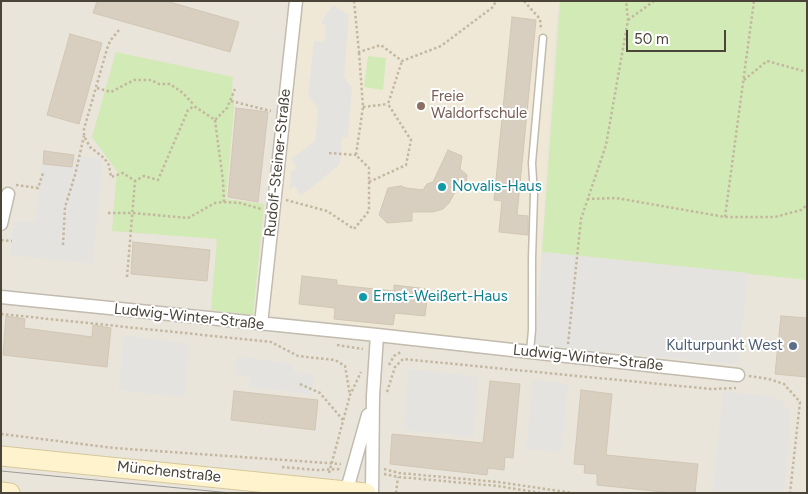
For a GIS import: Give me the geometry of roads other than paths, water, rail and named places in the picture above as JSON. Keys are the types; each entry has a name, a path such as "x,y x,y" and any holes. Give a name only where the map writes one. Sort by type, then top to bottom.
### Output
{"main road":[{"name":"Münchenstraße","path":"1,456 366,493"},
{"path":"1,492 10,493"}],"street":[{"name":"Rudolf-Steiner-Straße","path":"261,324 296,1"},
{"path":"1,224 9,189"},
{"name":"Ludwig-Winter-Straße","path":"1,297 566,355 743,376"},
{"path":"372,493 372,466 379,398 377,335"},
{"path":"346,492 354,464 379,398"}],"lane":[{"path":"530,352 534,195 532,163 543,38"}],"tram line":[{"path":"1,471 231,493"}],"place":[{"name":"Freie Waldorfschule","path":"421,106"},
{"name":"Novalis-Haus","path":"442,187"},
{"name":"Ernst-Weißert-Haus","path":"363,297"},
{"name":"Kulturpunkt West","path":"793,346"}]}
